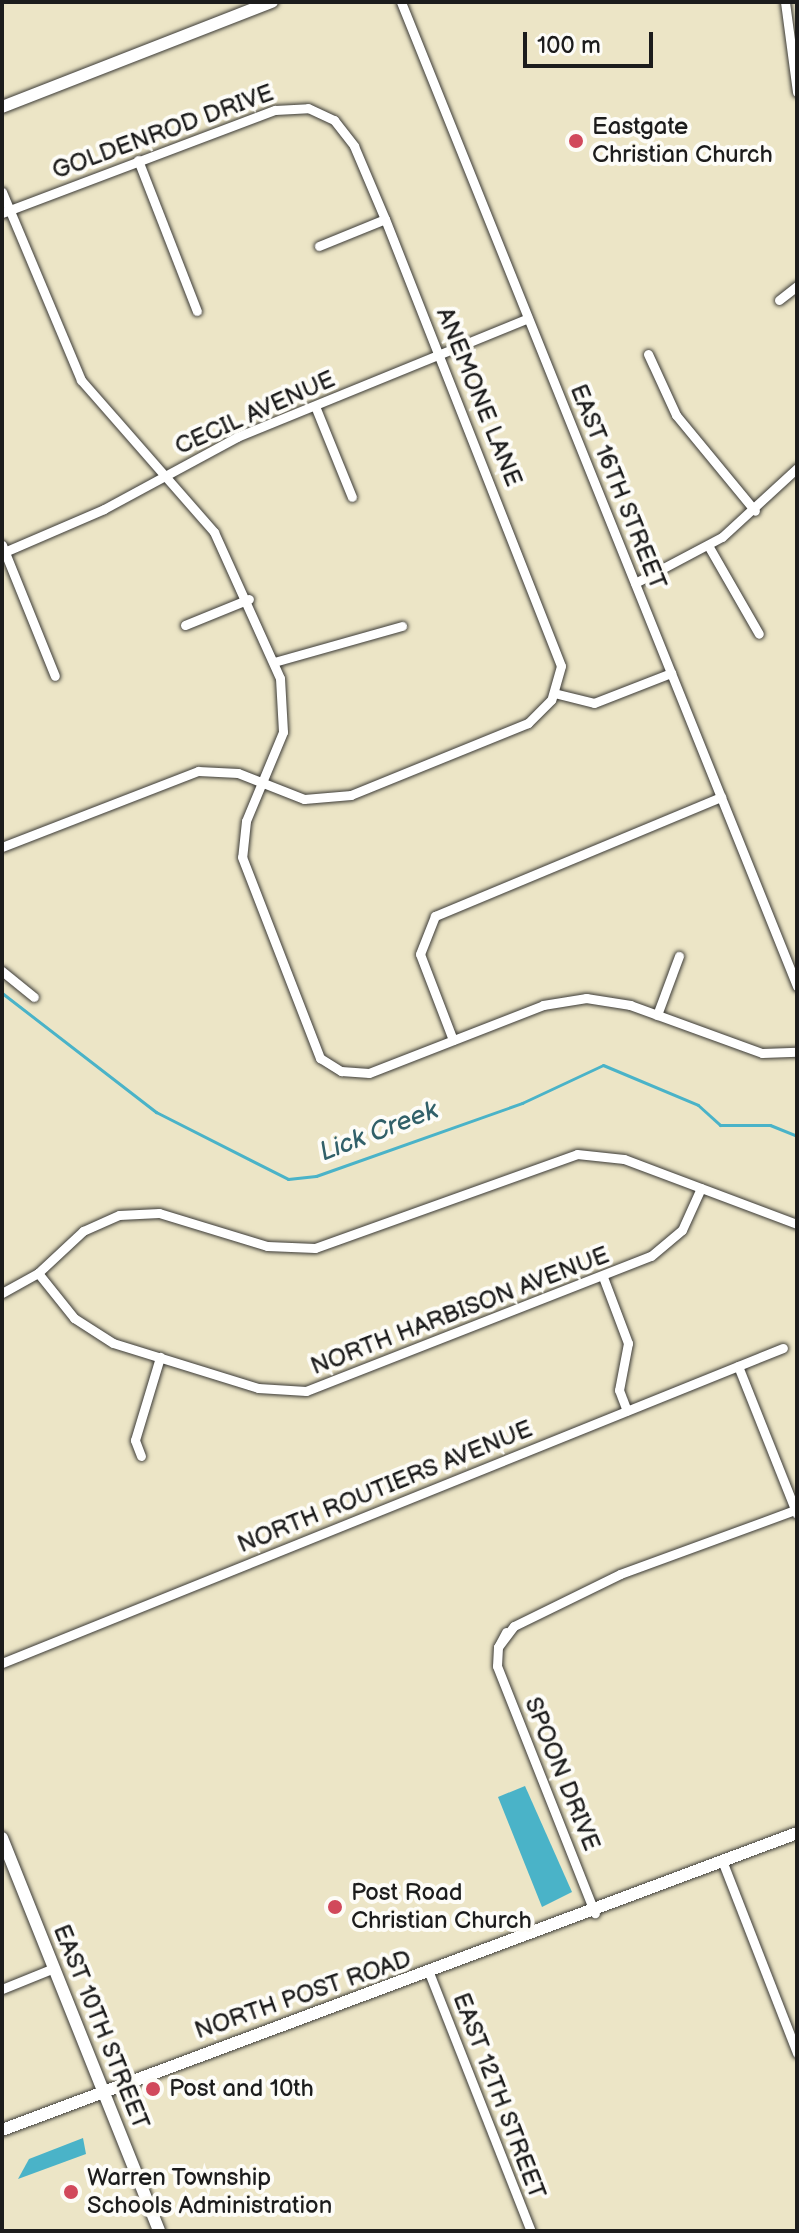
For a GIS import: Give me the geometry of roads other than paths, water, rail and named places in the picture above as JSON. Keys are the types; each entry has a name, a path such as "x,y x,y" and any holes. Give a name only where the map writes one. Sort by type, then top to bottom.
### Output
{"main road":[{"path":"2,107 272,2"},
{"name":"NORTH POST ROAD","path":"2,2130 103,2090 596,1914 797,1833"},
{"name":"EAST 10TH STREET","path":"2,1841 159,2231"}],"street":[{"name":"EAST 16TH STREET","path":"401,2 797,986"},
{"path":"785,2 797,92"},
{"name":"GOLDENROD DRIVE","path":"6,212 138,160 288,107 337,123"},
{"name":"ANEMONE LANE","path":"337,123 385,219 558,646 554,693"},
{"path":"138,160 197,311"},
{"path":"2,192 6,212 81,380 214,532 249,599 274,662 284,722 244,829 244,873 312,1044 331,1066 369,1073 570,999 615,1001 762,1053 797,1052"},
{"path":"319,246 385,219"},
{"path":"779,300 797,286"},
{"name":"CECIL AVENUE","path":"3,550 315,406 528,318"},
{"path":"648,354 676,415 755,511"},
{"path":"315,406 352,497"},
{"path":"635,583 709,547 755,511 797,468"},
{"path":"709,547 759,634"},
{"path":"3,550 55,676"},
{"path":"185,625 249,599"},
{"path":"274,662 402,626"},
{"path":"2,847 194,772 230,771 304,799 345,797 521,727 554,693 598,702 671,673"},
{"path":"453,1040 420,954 435,916 721,797"},
{"path":"657,1015 679,956"},
{"path":"2,971 34,997"},
{"path":"2,1293 38,1273 79,1233 119,1215 162,1214 267,1246 315,1248 577,1154 624,1159 797,1224"},
{"name":"NORTH HARBISON AVENUE","path":"38,1273 94,1333 266,1390 317,1390 603,1277 672,1242 701,1188"},
{"path":"603,1277 628,1343 619,1390 627,1411"},
{"name":"NORTH ROUTIERS AVENUE","path":"2,1663 783,1348"},
{"path":"141,1456 135,1440 160,1357"},
{"path":"738,1366 796,1512"},
{"name":"SPOON DRIVE","path":"596,1914 497,1666 498,1647 506,1632 641,1565 796,1512"},
{"path":"723,1863 797,2053"},
{"path":"2,1989 54,1968"},
{"name":"EAST 12TH STREET","path":"430,1975 531,2231"}],"water":[{"path":"525,1786 572,1892 542,1907 498,1797"},
{"path":"83,2138 86,2154 18,2179 29,2159"}],"waterway":[{"name":"Lick Creek","path":"2,993 156,1112 288,1179 316,1176 522,1103 603,1065 698,1105 720,1125 770,1125 797,1136"}],"place":[{"name":"Eastgate Christian Church","path":"576,141"},
{"name":"Post Road Christian Church","path":"335,1907"},
{"name":"Post and 10th","path":"153,2089"},
{"name":"Warren Township Schools Administration","path":"71,2192"}]}
